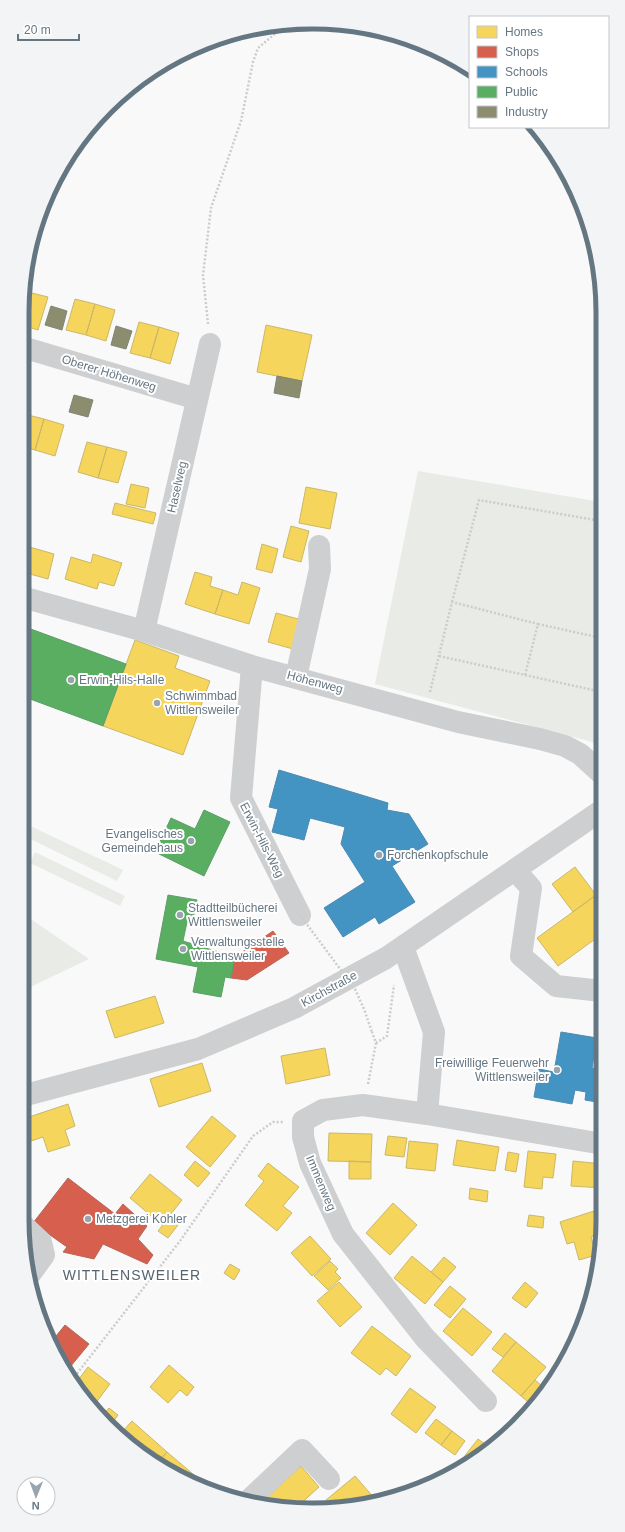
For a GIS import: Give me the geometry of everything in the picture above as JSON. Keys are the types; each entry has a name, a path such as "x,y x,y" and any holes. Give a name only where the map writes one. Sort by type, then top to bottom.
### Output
{"street":[{"name":"Haselweg","path":"144,631 210,344"},
{"name":"Oberer Höhenweg","path":"29,349 197,399"},
{"path":"296,677 320,569 319,546"},
{"name":"Höhenweg","path":"29,599 144,631 252,666 458,722 540,739 565,746 580,754 596,769"},
{"name":"Erwin-Hils-Weg","path":"252,666 241,798 300,915"},
{"name":"Kirchstraße","path":"29,1094 198,1049 294,1008 394,952 596,814"},
{"path":"516,870 531,888 521,956 556,986 596,990"},
{"path":"394,952 434,1032 427,1114"},
{"path":"303,1121 323,1110 363,1106 427,1114 596,1143"},
{"name":"Immenweg","path":"303,1121 303,1137 310,1163 344,1234 425,1338 486,1401"},
{"path":"30,1231 41,1242 44,1255 33,1270"},
{"path":"252,1497 302,1450 329,1479"}],"path":[{"path":"210,344 203,275 211,208 241,121 253,62 258,48 281,31"},
{"path":"429,698 452,602 479,500 596,520"},
{"path":"452,602 596,637"},
{"path":"525,676 538,624"},
{"path":"439,656 596,691"},
{"path":"300,915 354,989 364,1009 376,1043 363,1106"},
{"path":"376,1043 387,1036 394,982 394,952"},
{"path":"76,1375 180,1241 253,1136 273,1122 303,1121"}],"shaded area":[{"path":"418,471 596,501 596,746 592,742 375,684"},
{"path":"29,825 123,870 117,881 29,838"},
{"path":"35,852 125,896 120,906 30,863"},
{"path":"29,918 89,959 29,988"}],"building: Homes":[{"path":"30,293 48,297 38,330 29,327"},
{"path":"75,299 95,304 86,335 66,330"},
{"path":"95,304 115,310 106,341 86,335"},
{"path":"139,322 159,327 150,358 130,353"},
{"path":"266,325 312,335 302,381 257,372"},
{"path":"159,327 179,333 170,364 150,358"},
{"path":"29,415 44,419 35,450 29,448"},
{"path":"44,419 64,425 55,456 35,450"},
{"path":"87,442 107,447 98,478 78,472"},
{"path":"107,447 127,452 118,483 98,478"},
{"path":"131,484 149,488 145,508 126,504"},
{"path":"306,487 337,493 330,529 299,523"},
{"path":"115,503 156,513 153,524 112,514"},
{"path":"291,526 309,531 301,562 283,557"},
{"path":"262,544 278,549 272,573 256,569"},
{"path":"29,547 54,554 48,579 30,574 31,571 29,570"},
{"path":"93,554 122,563 114,586 99,582 97,589 65,579 71,557 91,563"},
{"path":"195,572 212,577 210,586 223,590 215,614 185,604"},
{"path":"242,582 260,588 249,624 215,614 223,590 238,595"},
{"path":"276,613 302,620 293,649 268,642"},
{"name":"Schwimmbad Wittlensweiler","path":"135,640 179,656 175,668 210,681 183,755 103,726"},
{"path":"575,867 596,895 573,912 552,884"},
{"path":"596,895 596,938 558,966 537,938"},
{"path":"155,996 164,1023 115,1038 106,1011"},
{"path":"325,1048 330,1075 286,1084 281,1056"},
{"path":"202,1063 211,1091 159,1107 150,1079"},
{"path":"68,1104 75,1126 65,1130 70,1145 48,1152 43,1137 31,1141 29,1136 29,1117"},
{"path":"212,1116 236,1136 210,1167 186,1147"},
{"path":"329,1133 372,1134 371,1162 328,1161"},
{"path":"388,1136 407,1138 404,1157 385,1155"},
{"path":"457,1140 499,1147 495,1171 453,1165"},
{"path":"409,1141 438,1144 435,1171 406,1168"},
{"path":"528,1151 556,1154 553,1178 543,1177 542,1189 524,1187"},
{"path":"508,1152 519,1154 516,1172 505,1170"},
{"path":"195,1161 210,1173 198,1187 184,1175"},
{"path":"349,1161 371,1162 371,1179 349,1179"},
{"path":"573,1161 596,1163 596,1188 571,1186"},
{"path":"268,1163 299,1187 283,1206 292,1213 277,1231 245,1205 264,1181 258,1176"},
{"path":"150,1174 182,1200 162,1225 130,1198"},
{"path":"470,1188 488,1191 487,1202 469,1199"},
{"path":"393,1203 417,1225 390,1255 366,1233"},
{"path":"594,1211 596,1217 595,1235 591,1237 594,1249 594,1256 579,1260 574,1242 567,1244 560,1222"},
{"path":"529,1215 544,1217 543,1228 527,1226"},
{"path":"169,1217 178,1225 168,1238 158,1231"},
{"path":"310,1236 331,1259 312,1276 291,1253"},
{"path":"412,1256 443,1282 425,1304 394,1278"},
{"path":"444,1257 456,1267 443,1282 431,1272"},
{"path":"330,1261 338,1269 335,1272 341,1278 328,1290 314,1276"},
{"path":"230,1264 240,1270 234,1280 224,1273"},
{"path":"339,1282 362,1307 340,1327 317,1301"},
{"path":"525,1282 538,1293 526,1308 512,1298"},
{"path":"450,1286 466,1299 450,1318 434,1305"},
{"path":"463,1308 492,1332 472,1356 443,1331"},
{"path":"372,1326 411,1356 396,1376 386,1368 380,1375 351,1353"},
{"path":"505,1333 516,1342 503,1357 492,1349"},
{"path":"516,1342 546,1367 521,1396 492,1371"},
{"path":"169,1365 194,1387 187,1396 180,1390 168,1403 150,1387"},
{"path":"88,1367 110,1384 96,1402 79,1379"},
{"path":"535,1380 542,1386 528,1402 521,1396"},
{"path":"410,1388 436,1407 416,1433 391,1414"},
{"path":"109,1408 118,1415 114,1421 105,1412"},
{"path":"436,1419 452,1431 441,1445 425,1433"},
{"path":"132,1421 167,1452 161,1459 123,1430"},
{"path":"452,1431 465,1441 455,1455 441,1445"},
{"path":"478,1439 485,1444 470,1455 461,1461"},
{"path":"167,1452 199,1479 187,1474 161,1459"},
{"path":"301,1466 319,1487 302,1502 265,1499"},
{"path":"355,1476 373,1497 350,1501 327,1502 326,1500"}],"building: Shops":[{"path":"273,931 289,953 247,980 231,978 235,957"},
{"name":"Metzgerei Kohler","path":"68,1178 115,1214 123,1204 147,1226 138,1239 153,1255 147,1264 103,1244 94,1259 63,1252 67,1247 33,1223"},
{"path":"65,1325 89,1344 70,1367 55,1337"}],"building: Schools":[{"name":"Forchenkopfschule","path":"279,770 388,803 387,810 409,814 428,844 392,866 415,902 379,924 375,917 343,937 324,908 365,882 341,844 345,827 310,818 304,840 272,832 278,809 269,807"},
{"path":"561,1032 596,1038 592,1068 596,1068 596,1102 585,1100 586,1092 575,1090 572,1104 534,1097 539,1069 554,1072"}],"building: Public":[{"name":"Erwin-Hils-Halle","path":"29,628 126,664 103,726 29,699"},
{"name":"Evangelisches Gemeindehaus","path":"204,810 230,822 204,876 155,852 171,818 195,829"},
{"name":"Verwaltungsstelle Wittlensweiler","path":"168,895 197,900 192,923 187,922 183,941 235,957 231,978 225,977 221,997 193,992 198,967 156,959"}],"building: Industry":[{"path":"51,306 67,311 62,330 45,325"},
{"path":"116,326 132,331 126,349 111,345"},
{"path":"277,376 302,381 299,398 274,393"},
{"path":"74,395 93,400 88,417 69,412"}],"place":[{"name":"Erwin-Hils-Halle","path":"71,680"},
{"name":"Schwimmbad Wittlensweiler","path":"157,703"},
{"name":"Evangelisches Gemeindehaus","path":"191,841"},
{"name":"Forchenkopfschule","path":"379,855"},
{"name":"Stadtteilbücherei Wittlensweiler","path":"180,915"},
{"name":"Verwaltungsstelle Wittlensweiler","path":"183,949"},
{"name":"Freiwillige Feuerwehr Wittlensweiler","path":"557,1070"},
{"name":"Metzgerei Kohler","path":"88,1219"}],"district":[{"name":"WITTLENSWEILER","path":"132,1275"}]}
